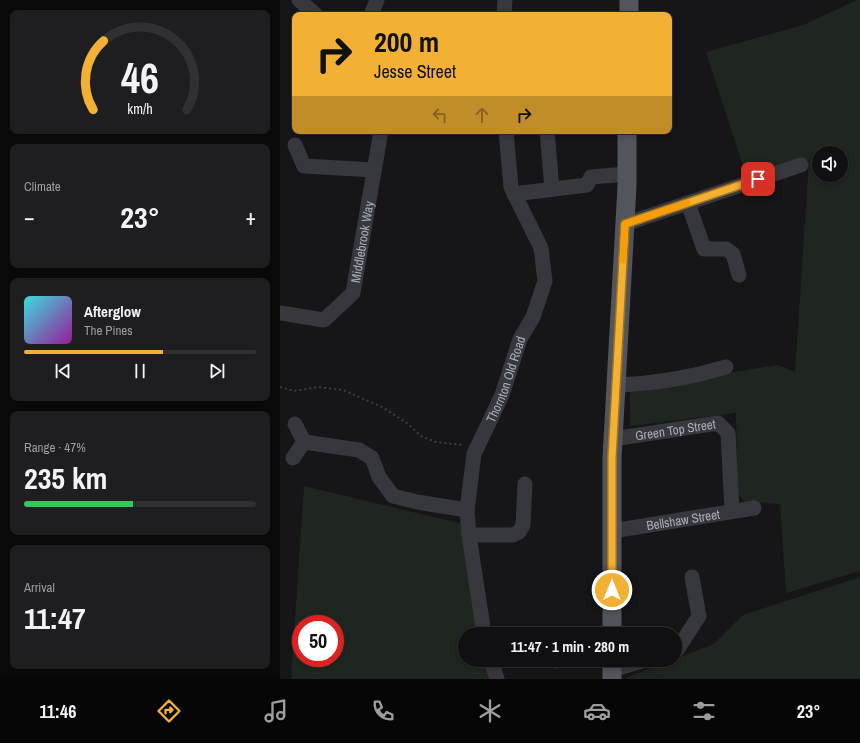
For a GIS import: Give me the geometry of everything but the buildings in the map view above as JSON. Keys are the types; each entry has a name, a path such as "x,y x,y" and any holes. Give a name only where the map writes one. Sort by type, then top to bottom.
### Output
{"main road":[{"path":"629,0 629,12"},
{"path":"612,627 613,439 627,186 627,134"}],"street":[{"path":"299,0 313,12"},
{"path":"372,12 377,0"},
{"path":"504,12 505,0"},
{"name":"Middlebrook Way","path":"280,313 324,320 353,293 380,134"},
{"name":"Thornton Old Road","path":"483,627 469,535 467,510 474,454 502,395 520,339 533,317 545,281 541,248 512,188 506,134"},
{"path":"547,134 552,189"},
{"path":"295,144 304,166 374,170"},
{"path":"625,224 801,165"},
{"path":"514,194 587,185 591,177 626,174"},
{"path":"688,203 704,249 726,249 733,254 740,276"},
{"path":"616,385 664,382 707,373 726,367"},
{"name":"Green Top Street","path":"613,439 718,423 728,433 732,511"},
{"path":"295,424 304,442"},
{"path":"293,458 304,442"},
{"path":"304,442 359,450 372,458 379,477 393,496 416,502 467,510"},
{"path":"469,535 513,535 519,532 523,526 525,484"},
{"name":"Bellshaw Street","path":"612,530 754,508"},
{"path":"682,642 699,616 692,577"},
{"path":"493,667 497,679"},
{"path":"612,670 622,667"}],"path":[{"path":"280,387 294,391 319,387 343,390 382,407 407,423 421,436 436,442 477,448"}],"shaded area":[{"path":"857,0 860,0 860,571 786,593 780,504 745,502 737,493 736,413 630,426 630,388 778,365 795,372 809,160 747,178 706,52 803,25"},
{"path":"304,486 463,524 477,627 458,627 458,667 487,667 491,679 291,679 292,664 292,667 344,667 344,615 295,615"},
{"path":"860,577 860,679 626,679 654,667 682,667 682,656 714,644 743,615"}],"slow traffic":[{"path":"623,260 625,224 687,203"}],"route":[{"path":"612,590 612,458 625,224 758,179"}]}
